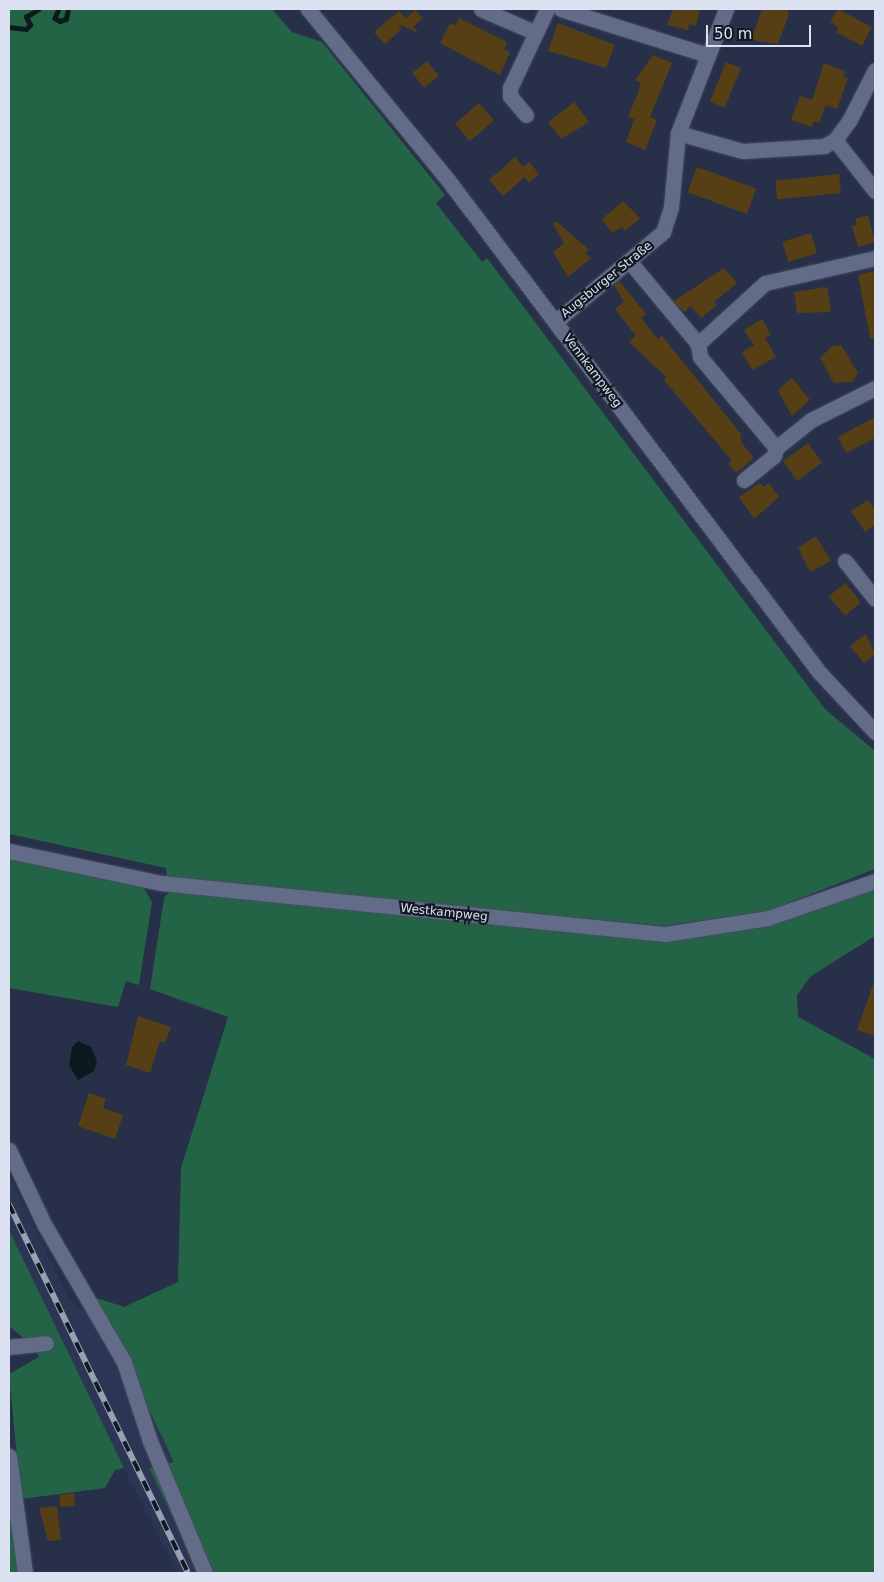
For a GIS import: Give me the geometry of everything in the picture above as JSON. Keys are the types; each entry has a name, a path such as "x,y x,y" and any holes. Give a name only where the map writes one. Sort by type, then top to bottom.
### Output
{"street":[{"name":"Vennkampweg","path":"308,9 448,180 819,672 875,732"},
{"path":"481,9 534,32"},
{"path":"526,115 510,88 534,32 547,9"},
{"path":"561,9 708,55"},
{"name":"Augsburger Straße","path":"555,322 656,240 669,220 678,133 726,9"},
{"path":"678,133 743,151 805,149 835,140 875,70"},
{"path":"835,140 875,191"},
{"path":"698,344 765,283 875,258"},
{"path":"630,262 698,344 700,357 776,448"},
{"path":"744,480 774,456 776,448 810,420 875,388"},
{"path":"845,561 875,599"},
{"name":"Westkampweg","path":"9,851 162,883 665,934 768,918 875,881"},
{"path":"9,1150 44,1224 124,1362 156,1458 205,1573"},
{"path":"9,1348 46,1343"},
{"path":"9,1456 25,1573"}],"shaded area":[{"path":"78,1041 91,1047 97,1061 94,1071 78,1080 69,1065 72,1047"},
{"path":"9,1176 70,1301 111,1329 174,1462 150,1468 200,1573 177,1573 61,1345 9,1230"}],"green space":[{"path":"9,9 272,9 292,32 322,42 445,195 436,203 482,262 487,258 825,709 875,751 875,869 768,911 664,926 167,878 166,868 9,834"},
{"path":"9,857 142,885 152,902 139,985 126,981 118,1007 9,988"},
{"path":"875,889 875,936 811,976 797,995 798,1017 875,1059 875,1573 200,1573 149,1468 174,1462 111,1330 92,1312 97,1298 124,1307 178,1282 181,1168 228,1017 150,989 164,898 172,890 666,942 775,924"},
{"path":"9,1230 124,1468 115,1470 105,1488 21,1499 9,1374 39,1357 33,1346 9,1326"},
{"path":"9,1491 20,1573 9,1573"}],"building":[{"path":"673,9 700,9 696,26 689,24 688,30 667,25"},
{"path":"762,9 787,9 789,14 778,44 751,40"},
{"path":"838,9 872,27 862,46 836,32 838,27 830,22"},
{"path":"415,10 423,18 413,27 420,34 398,24 402,29 385,44 374,32 399,11 406,18"},
{"path":"459,18 507,42 504,49 510,52 500,75 440,43 450,23 456,26"},
{"path":"558,23 615,45 606,68 548,51"},
{"path":"653,55 672,63 650,117 657,120 645,150 626,142 634,119 628,117 639,90 640,82 635,80"},
{"path":"427,61 439,76 424,88 412,73"},
{"path":"726,62 741,68 725,108 710,102"},
{"path":"824,63 845,71 843,77 848,78 837,109 826,105 819,123 814,121 812,127 791,120 800,96 812,100"},
{"path":"574,102 589,122 561,139 548,122"},
{"path":"479,103 494,120 470,141 455,124"},
{"path":"515,157 523,167 529,162 539,174 529,183 525,177 503,196 489,180"},
{"path":"697,167 756,189 747,214 688,192"},
{"path":"839,174 841,193 777,200 775,181"},
{"path":"623,201 640,218 625,231 622,227 612,233 602,219"},
{"path":"868,215 875,242 858,247 852,226 857,225 855,219"},
{"path":"556,221 589,250 585,253 591,258 568,277 553,252 564,243 553,224"},
{"path":"811,233 817,253 788,262 782,242"},
{"path":"724,268 737,283 714,302 717,305 701,318 691,306 684,312 674,301"},
{"path":"875,271 875,338 870,338 858,275"},
{"path":"619,281 646,314 641,318 658,339 662,336 741,434 741,442 754,458 736,473 728,464 732,461 664,380 666,377 629,342 636,336 615,309 624,302 614,285"},
{"path":"827,287 831,312 797,313 794,292"},
{"path":"762,319 771,335 765,338 776,357 752,370 742,352 754,345 744,330"},
{"path":"841,345 858,373 852,382 834,383 820,358 832,346"},
{"path":"792,378 810,400 792,416 778,390"},
{"path":"875,417 875,438 846,453 838,437"},
{"path":"808,443 822,462 797,481 783,461"},
{"path":"760,483 764,487 769,483 779,497 754,519 739,497"},
{"path":"868,500 875,510 875,525 865,532 851,511"},
{"path":"816,536 831,561 810,572 798,548"},
{"path":"845,583 861,602 845,616 829,596"},
{"path":"866,634 875,654 864,663 850,646"},
{"path":"875,982 875,1036 857,1030"},
{"path":"138,1016 171,1027 165,1043 160,1041 150,1073 126,1065"},
{"path":"89,1093 106,1099 103,1108 123,1115 115,1139 78,1126"},
{"path":"74,1493 75,1506 60,1507 60,1495"},
{"path":"57,1506 61,1540 48,1541 39,1508"}],"waterway":[{"path":"9,27 26,29 30,25 26,17 39,9"},
{"path":"59,9 55,18 60,21 66,19 68,9"}],"railway":[{"path":"9,1204 188,1573"}]}
